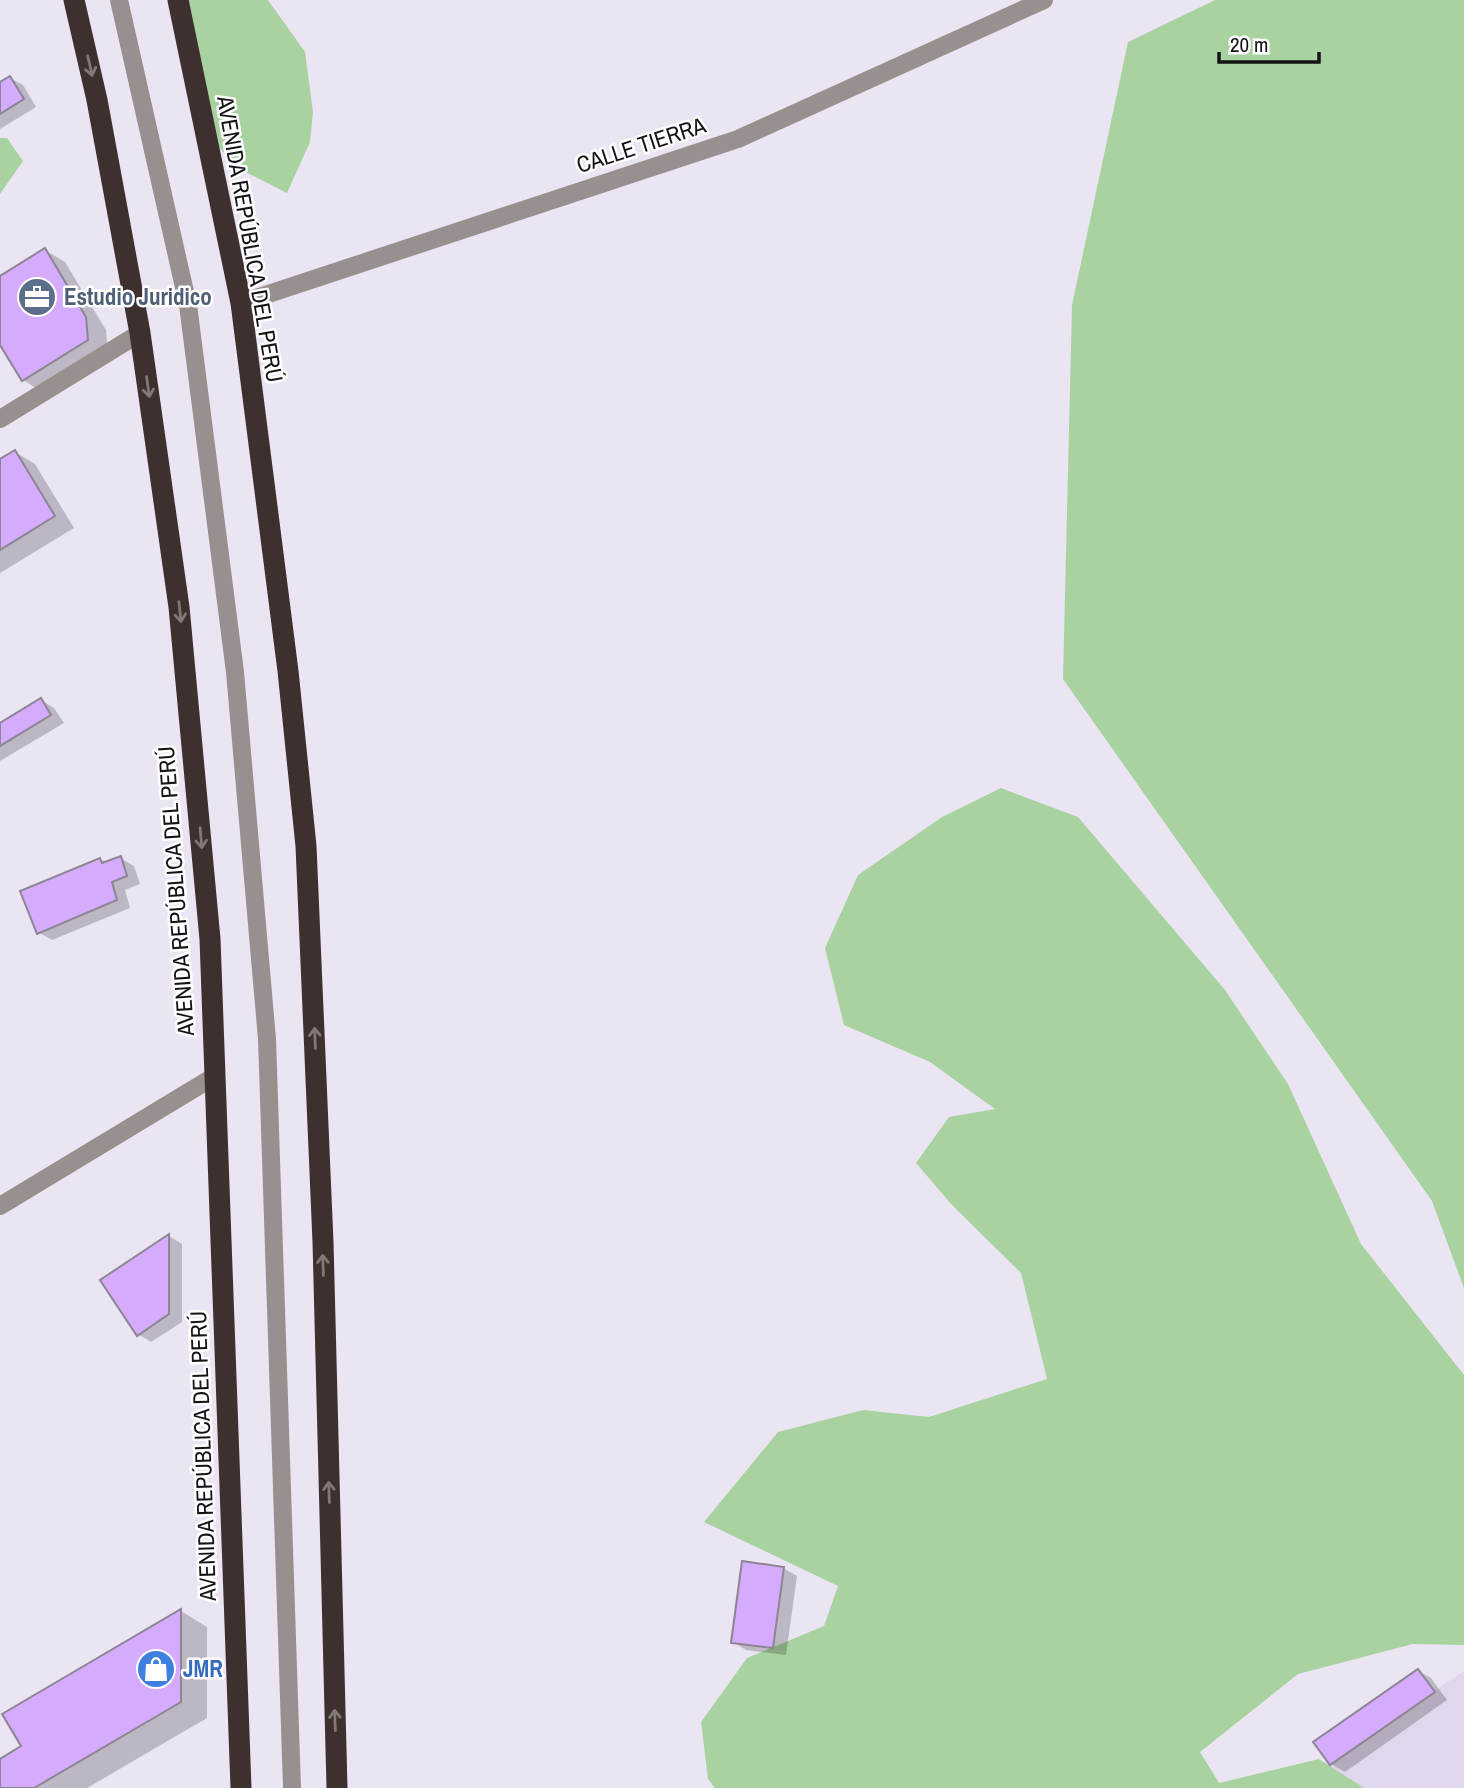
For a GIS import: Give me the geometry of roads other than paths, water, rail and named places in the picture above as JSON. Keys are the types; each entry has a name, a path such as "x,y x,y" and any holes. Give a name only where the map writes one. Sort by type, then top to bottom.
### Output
{"highway":[{"name":"AVENIDA REPÚBLICA DEL PERÚ","path":"74,0 97,100 140,333 181,621 210,939 241,1788"},
{"name":"AVENIDA REPÚBLICA DEL PERÚ","path":"178,0 240,303 288,671 306,846 323,1242 337,1788"}],"street":[{"path":"119,0 188,305 235,672 267,1040 292,1788"},
{"name":"CALLE TIERRA","path":"240,303 738,139 1044,0"},
{"path":"0,419 140,333"},
{"path":"0,1206 215,1076"}],"place":[{"name":"Estudio Juridico","path":"37,297"},
{"name":"JMR","path":"156,1669"}]}
